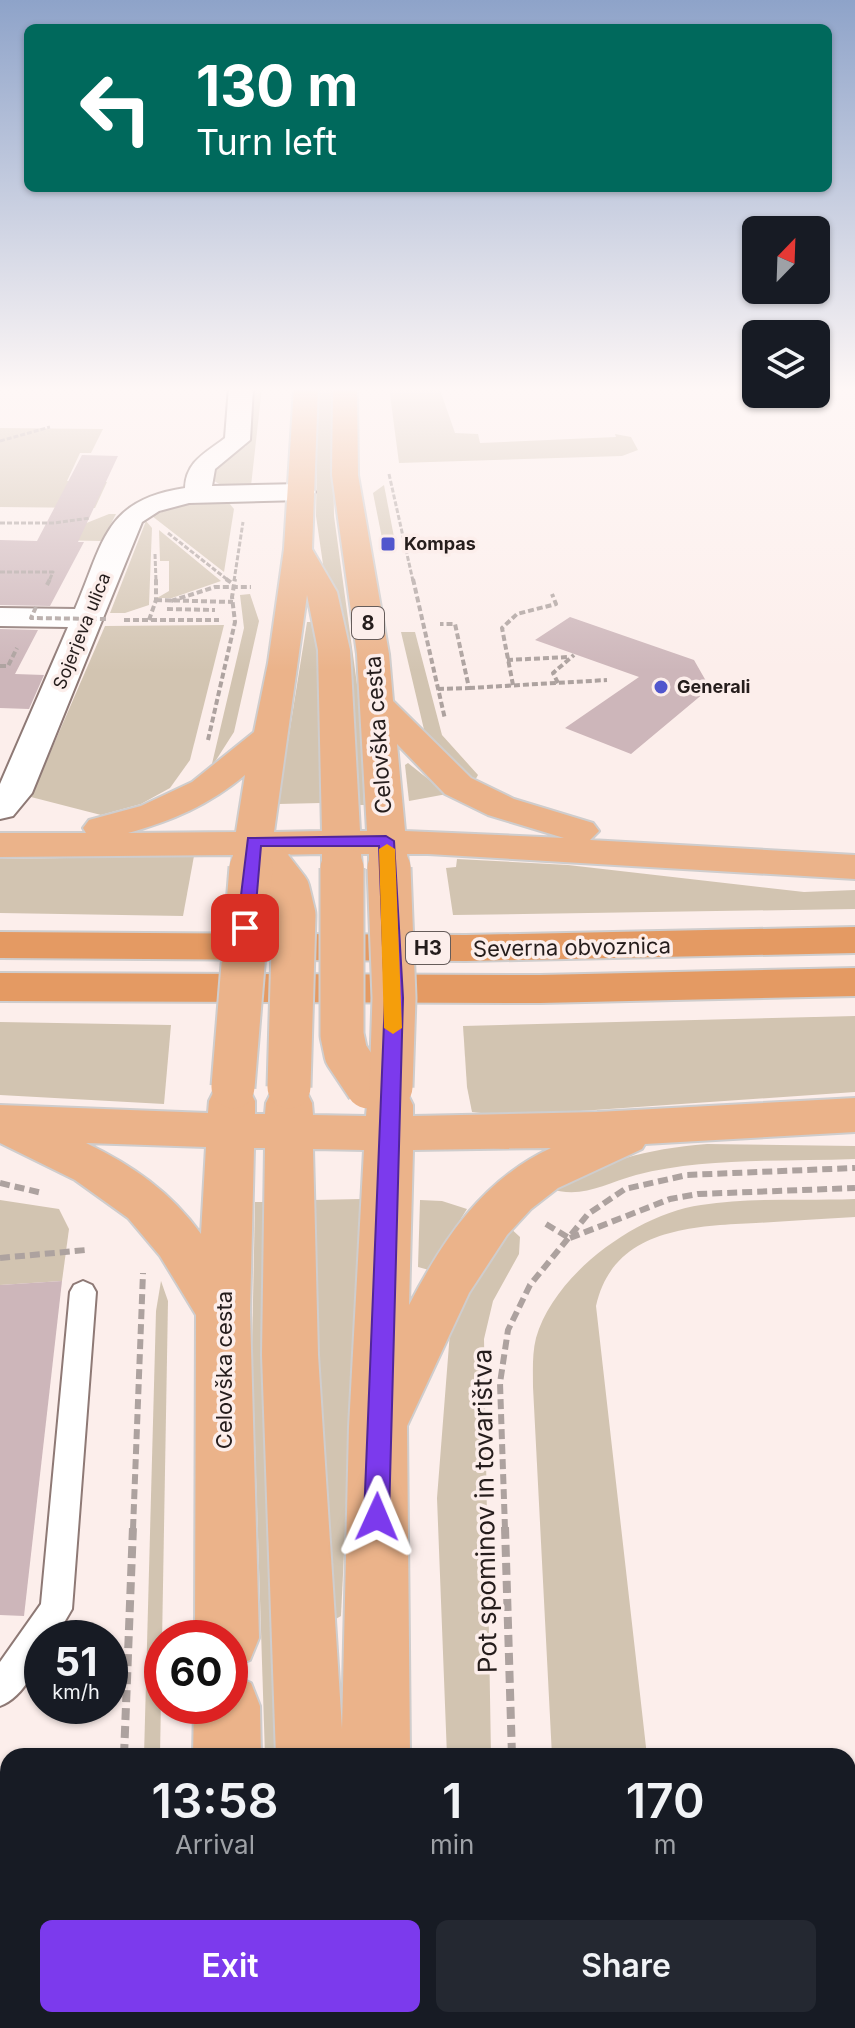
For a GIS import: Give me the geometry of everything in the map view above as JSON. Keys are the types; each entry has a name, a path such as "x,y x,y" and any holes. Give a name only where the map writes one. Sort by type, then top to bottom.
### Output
{"highway":[{"name":"Severna obvoznica","path":"0,945 466,948 855,940"},
{"name":"Severna obvoznica","path":"0,987 540,989 855,982"}],"main road":[{"name":"Celovška cesta","path":"227,1620 223,1313 232,1108 250,855 284,663 298,549 302,482"},
{"name":"Celovška cesta","path":"348,482 348,507 373,654 388,854 394,998 385,1103 378,1427 376,1748"},
{"path":"298,549 322,592 334,650 342,854 342,1035 346,1054 385,1103 447,1133 647,1127 855,1115"},
{"path":"377,704 446,777 472,794 547,822 683,857"},
{"path":"16,845 154,814 205,790 269,737"},
{"path":"16,845 250,855 683,857 855,867"},
{"path":"250,855 288,890 294,915 289,1109 290,1355 310,1748"},
{"path":"0,1122 232,1108 289,1109 385,1103"},
{"path":"0,1122 95,1170 141,1201 160,1219 223,1313"},
{"path":"378,1427 456,1267 481,1228 539,1176 647,1127"},
{"path":"227,1724 227,1748"}],"street":[{"path":"198,482 199,494"},
{"path":"146,520 164,501 199,494 302,492"},
{"name":"Sojerjeva ulica","path":"0,808 14,793 106,619 125,524 146,520"},
{"path":"11,627 106,619"}],"lane":[{"path":"0,1690 56,1609 83,1292"}],"path":[{"path":"391,482 449,729"},
{"path":"207,743 235,622 233,586 243,521 253,493"},
{"path":"0,523 71,522 111,509 146,520 233,586"},
{"path":"146,520 156,600 149,620"},
{"path":"0,572 53,572"},
{"path":"171,601 215,587 251,587"},
{"path":"513,685 502,628 513,616 556,604 552,594"},
{"path":"156,600 233,602"},
{"path":"36,607 31,618 219,620"},
{"path":"167,609 215,610"},
{"path":"440,624 455,624 469,688"},
{"path":"0,666 8,666 11,627"},
{"path":"507,660 572,656 553,673 558,683"},
{"path":"438,689 607,680"},
{"name":"Pot spominov in tovarištva","path":"512,1748 501,1355 517,1305 569,1238 604,1200 664,1179 715,1173 855,1168"},
{"path":"0,1183 50,1196"},
{"path":"569,1238 670,1199 698,1194 855,1188"},
{"path":"0,1258 86,1250"},
{"path":"128,1691 139,1317 145,1257"},
{"path":"124,1748 126,1724"}],"shaded area":[{"path":"0,482 107,482 95,508 0,507"},
{"path":"215,482 251,482 251,486 226,488"},
{"path":"317,482 333,482 334,516 359,699 364,805 358,805 316,516"},
{"path":"384,485 394,537 382,538 373,493"},
{"path":"229,503 234,509 224,572 152,516 180,505"},
{"path":"116,514 102,541 44,540"},
{"path":"146,521 152,528 149,605 125,613 110,613"},
{"path":"159,530 221,581 172,598 157,598 169,591 169,561 160,561"},
{"path":"250,594 259,621 234,732 211,768 244,628 240,595"},
{"path":"307,622 311,622 318,657 321,803 278,804"},
{"path":"224,625 190,760 170,788 141,804 101,815 31,797 105,626"},
{"path":"401,632 415,632 442,735 478,775 474,782 426,738"},
{"path":"408,763 447,794 409,801 405,765"},
{"path":"194,856 183,916 0,913 0,859"},
{"path":"457,859 568,865 804,892 855,890 855,909 453,915 446,868 456,867"},
{"path":"855,1016 855,1092 508,1116 472,1112 463,1026"},
{"path":"0,1022 171,1025 164,1104 0,1095"},
{"path":"707,1144 855,1146 855,1159 690,1165 636,1175 582,1192 548,1188 625,1158 663,1149"},
{"path":"361,1199 341,1616 334,1620 329,1616 312,1200"},
{"path":"855,1199 855,1217 681,1230 637,1247 619,1261 605,1280 596,1306 646,1748 552,1748 533,1387 536,1338 560,1291 579,1270 625,1234 676,1211 739,1201"},
{"path":"0,1200 59,1209 69,1229 62,1281 0,1285"},
{"path":"420,1200 442,1201 467,1209 429,1270 418,1267"},
{"path":"255,1202 265,1202 284,1748 265,1748 252,1349"},
{"path":"508,1226 520,1237 519,1254 493,1301 484,1339 491,1748 447,1748 437,1498 451,1319"},
{"path":"161,1281 168,1301 162,1620 148,1620 156,1311"},
{"path":"145,1724 161,1724 160,1748 144,1748"}],"building":[{"path":"68,482 106,482 78,542 84,542 50,606 0,605 0,540 37,541"},
{"name":"Generali","path":"570,617 694,660 710,688 631,754 565,728 639,677 535,640"},
{"path":"0,629 38,630 15,674 44,675 29,709 0,708"},
{"path":"62,1281 24,1616 0,1615 0,1285"}],"slow traffic":[{"path":"387,849 393,1028"}],"place":[{"name":"Kompas","path":"388,544"},
{"name":"Generali","path":"661,687"}],"route":[{"path":"245,928 254,841 386,841 394,998 377,1517"}]}
